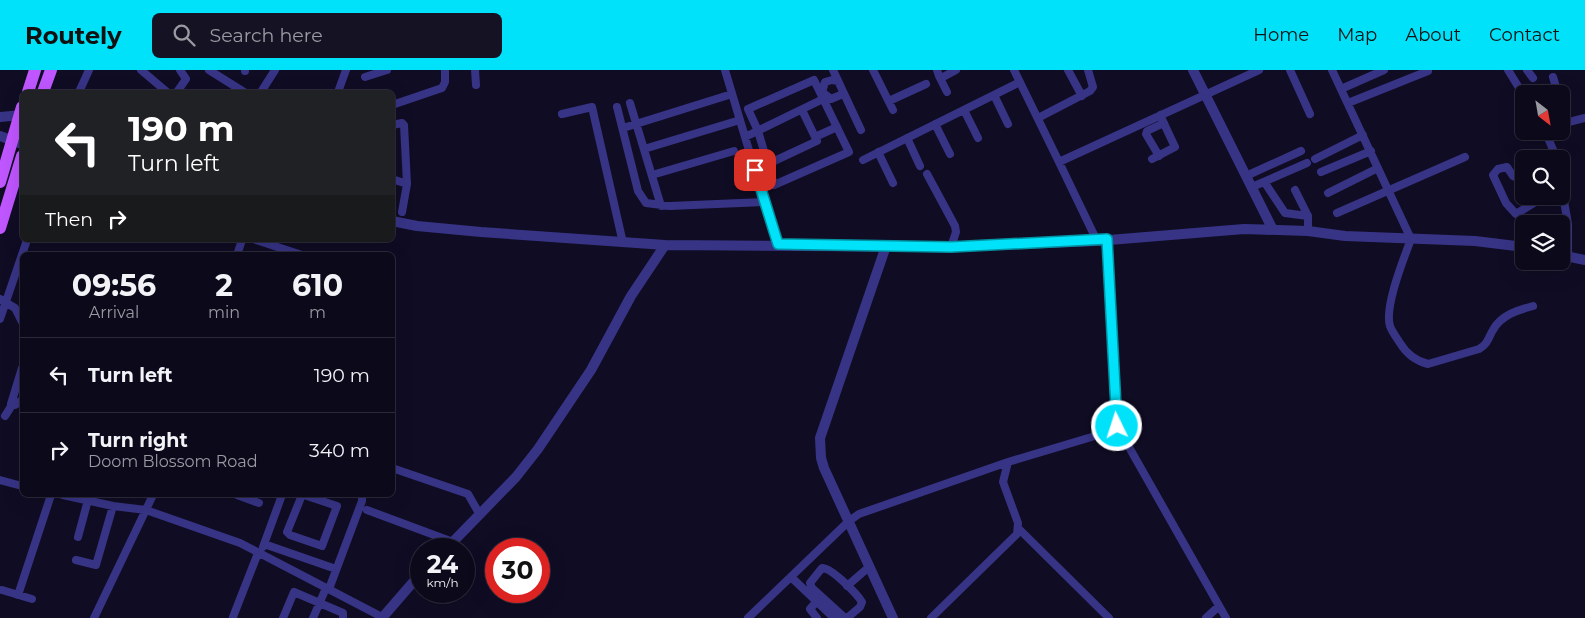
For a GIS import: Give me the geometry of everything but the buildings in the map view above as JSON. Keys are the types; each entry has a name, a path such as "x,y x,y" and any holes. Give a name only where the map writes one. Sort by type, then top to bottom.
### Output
{"main road":[{"path":"29,90 35,70"},
{"path":"44,90 51,70"},
{"path":"0,182 20,118"},
{"path":"0,228 20,163"}],"street":[{"path":"80,90 89,70"},
{"path":"141,70 165,90"},
{"path":"178,90 186,79 180,70"},
{"path":"209,70 241,90"},
{"path":"262,90 275,70"},
{"path":"339,90 346,70"},
{"path":"365,77 386,70"},
{"path":"395,104 442,88 445,82 445,70"},
{"path":"475,70 476,85"},
{"path":"725,70 778,244"},
{"path":"833,70 861,130"},
{"path":"873,70 893,110"},
{"path":"938,73 943,77 956,70"},
{"path":"1014,70 1096,241"},
{"path":"1068,70 1082,96"},
{"path":"1038,118 1082,96 1093,87 1088,70"},
{"path":"1193,70 1272,230"},
{"path":"1059,162 1162,119 1206,94 1259,70"},
{"path":"1290,70 1310,114"},
{"path":"1341,89 1384,70"},
{"path":"1348,103 1428,70"},
{"path":"1508,70 1517,85"},
{"path":"1528,70 1533,78"},
{"path":"1336,71 1341,89 1411,239 1396,278 1389,320 1390,326 1404,350 1419,361 1434,363 1479,349 1486,345 1495,325 1518,310 1533,306"},
{"path":"938,73 947,92"},
{"path":"1553,77 1555,85"},
{"path":"814,80 823,99 849,152 774,185 758,131 748,109 814,80"},
{"path":"838,81 825,82 822,92 830,99 843,94"},
{"path":"863,160 1020,82"},
{"path":"889,101 926,84"},
{"path":"623,128 732,94"},
{"path":"994,95 1008,124"},
{"path":"745,137 823,99"},
{"path":"630,104 661,206"},
{"path":"562,114 592,107 623,243"},
{"path":"617,107 638,191 646,203 661,206 765,202"},
{"path":"755,170 817,141 802,110"},
{"path":"964,110 978,138"},
{"path":"0,117 20,112"},
{"path":"1570,122 1585,118"},
{"path":"1162,119 1175,147 1156,157 1146,134 1147,131 1162,119"},
{"path":"644,149 740,120"},
{"path":"395,124 402,123 404,125 407,184 402,212"},
{"path":"935,124 950,154"},
{"path":"814,137 837,127"},
{"path":"1315,159 1363,135"},
{"path":"907,138 920,166"},
{"path":"652,175 734,151"},
{"path":"1246,176 1301,151"},
{"path":"1322,172 1370,151"},
{"path":"878,152 893,183"},
{"path":"1337,213 1465,157"},
{"path":"1252,187 1265,183 1307,163"},
{"path":"1515,177 1507,166 1498,170 1493,175 1506,203 1516,214 1530,205"},
{"path":"1328,193 1378,168"},
{"path":"927,174 955,226 956,232 951,247"},
{"path":"395,181 407,184"},
{"path":"1265,183 1285,213 1308,216"},
{"path":"1295,190 1308,216 1308,231"},
{"path":"395,222 417,226 665,245 778,244 951,247 1096,241 1244,229 1308,231 1345,236 1475,241 1515,246"},
{"path":"1107,239 1117,426 1226,618"},
{"path":"262,242 293,252"},
{"path":"456,538 516,477 538,449 591,370 631,296 665,245"},
{"path":"886,246 820,438 821,458 893,618"},
{"path":"1570,257 1585,260"},
{"path":"0,319 3,301 20,258"},
{"path":"3,301 14,308 20,318"},
{"path":"12,405 11,402 20,374"},
{"path":"5,416 12,405 20,401"},
{"path":"748,618 849,521 874,507 1008,462 1095,436 1117,426"},
{"path":"1008,462 1003,482 1019,529 1109,618"},
{"path":"395,469 468,494 480,515"},
{"path":"0,480 20,485"},
{"path":"18,595 50,497"},
{"path":"73,497 113,506 146,510 240,544 383,618 410,586"},
{"path":"94,618 152,497"},
{"path":"242,497 258,503"},
{"path":"233,617 264,544 281,497"},
{"path":"302,497 287,532 324,545 337,508 335,505 309,497"},
{"path":"313,618 336,569 362,497"},
{"path":"78,537 88,500"},
{"path":"76,560 96,564 113,506"},
{"path":"367,510 433,538"},
{"path":"931,618 941,614 1013,540 1019,529"},
{"path":"300,557 306,540"},
{"path":"264,544 336,569"},
{"path":"847,586 869,567"},
{"path":"826,568 847,586 862,602 860,607 846,618 812,588 810,583 819,572 826,568"},
{"path":"791,577 833,617"},
{"path":"2,590 32,599"},
{"path":"283,618 294,592 343,613 343,618"},
{"path":"817,601 810,609 817,618"},
{"path":"1206,618 1219,606"}],"route":[{"path":"755,170 778,244 951,247 1107,239 1117,426"}]}
